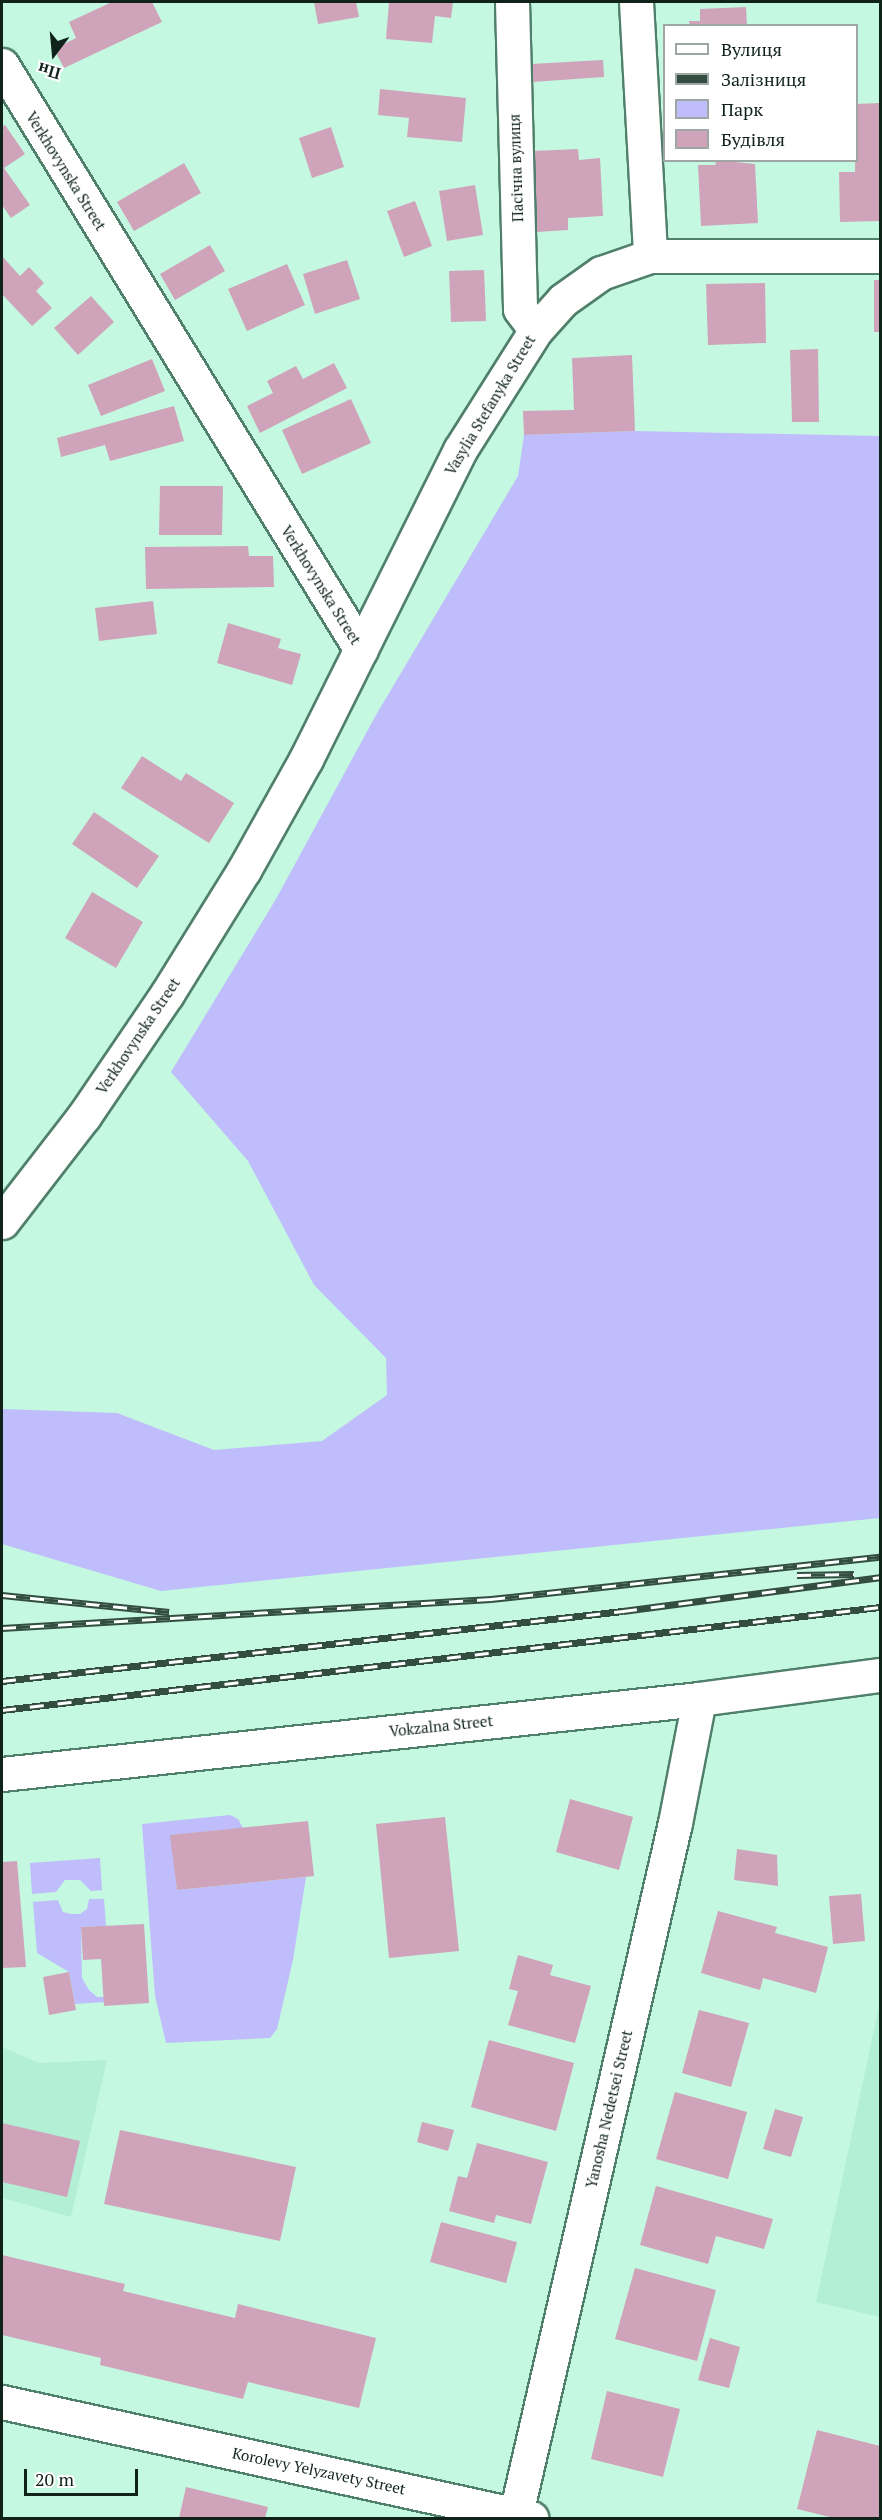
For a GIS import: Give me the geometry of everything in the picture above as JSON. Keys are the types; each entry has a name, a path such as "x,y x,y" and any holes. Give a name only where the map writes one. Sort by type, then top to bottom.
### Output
{"street":[{"name":"Пасічна вулиця","path":"512,2 520,309 536,330"},
{"path":"636,2 650,256"},
{"name":"Verkhovynska Street","path":"2,65 361,650 306,759 244,870 168,994 84,1116 2,1222"},
{"name":"Vasylia Stefanyka Street","path":"361,650 460,450 536,330 563,300 602,273 650,256 880,256"},
{"name":"Vokzalna Street","path":"2,1774 699,1699 880,1675"},
{"name":"Yanosha Nedetsei Street","path":"521,2517 675,1823 699,1699"},
{"name":"Korolevy Yelyzavety Street","path":"2,2402 521,2517"}],"shaded area":[{"path":"880,2002 880,2317 816,2302"},
{"path":"2,2047 39,2063 107,2060 71,2217 2,2198"}],"green space":[{"path":"635,431 880,436 880,1518 161,1591 2,1544 2,1409 117,1413 214,1450 322,1441 387,1395 386,1358 314,1285 248,1161 171,1072 276,899 376,715 518,476 524,435"},
{"path":"230,1815 238,1819 243,1828 171,1835 177,1890 306,1877 293,1960 277,2029 270,2038 166,2043 155,1996 142,1824"},
{"path":"100,1858 102,1890 91,1891 80,1880 65,1880 56,1892 32,1894 30,1863"},
{"path":"89,1899 104,1899 106,1926 81,1927 82,1978 89,1990 97,1997 104,1997 104,2002 75,2004 69,1972 37,1953 33,1902 58,1900 63,1912 80,1914 87,1909"}],"building":[{"path":"112,2 152,2 162,22 64,68 54,49 76,38 69,22"},
{"path":"314,2 356,2 359,17 318,24"},
{"path":"389,2 453,2 451,18 435,16 432,43 386,39"},
{"path":"746,7 747,24 690,24 689,21 700,21 700,9"},
{"path":"603,60 604,77 532,82 531,64"},
{"path":"380,89 466,98 462,142 407,137 409,118 378,115"},
{"path":"880,103 880,221 840,222 839,172 855,172 855,162 858,162 858,104"},
{"path":"5,125 25,154 4,168 30,205 11,218 2,205 2,127"},
{"path":"331,127 344,167 312,178 299,138"},
{"path":"578,149 579,160 600,158 603,216 568,218 568,230 537,232 533,151"},
{"path":"715,162 755,164 758,223 701,226 698,165 716,165"},
{"path":"184,163 201,193 134,231 117,202"},
{"path":"475,185 483,235 447,241 439,191"},
{"path":"415,201 432,246 404,257 387,211"},
{"path":"210,245 225,271 175,300 160,274"},
{"path":"2,256 20,276 29,267 44,283 36,291 52,308 32,326 2,294"},
{"path":"347,260 360,299 315,314 303,274"},
{"path":"287,264 305,305 247,331 228,289"},
{"path":"484,270 486,321 451,322 449,271"},
{"path":"874,280 880,280 880,332 874,332"},
{"path":"765,283 766,343 708,345 706,284"},
{"path":"91,296 114,322 78,355 54,328"},
{"path":"818,349 819,422 792,422 790,350"},
{"path":"632,355 635,431 524,435 523,411 574,410 572,358"},
{"path":"152,359 165,391 101,416 88,385"},
{"path":"334,363 347,388 260,433 247,406 273,393 267,381 296,366 303,379"},
{"path":"351,399 371,443 302,474 282,430"},
{"path":"174,406 184,441 110,461 105,445 61,457 57,438"},
{"path":"160,486 223,486 222,535 159,535"},
{"path":"248,546 249,556 273,556 274,587 146,589 145,547"},
{"path":"153,601 157,634 99,641 95,608"},
{"path":"228,623 281,639 278,648 301,654 292,685 217,663"},
{"path":"142,756 181,781 186,773 234,803 209,843 121,788"},
{"path":"94,812 159,856 137,888 72,844"},
{"path":"92,892 143,922 116,968 65,938"},
{"path":"570,1799 633,1817 619,1870 556,1852"},
{"path":"445,1817 459,1951 389,1958 376,1824"},
{"path":"308,1821 314,1876 177,1890 170,1835"},
{"path":"737,1849 777,1855 778,1886 734,1880"},
{"path":"17,1861 26,1967 2,1968 2,1862"},
{"path":"861,1894 865,1941 833,1944 829,1896"},
{"path":"718,1911 777,1927 775,1933 828,1947 816,1993 763,1978 760,1990 701,1973"},
{"path":"144,1924 149,2003 104,2006 101,1959 83,1960 81,1927"},
{"path":"518,1955 553,1965 550,1975 591,1986 575,2043 508,2025 518,1991 509,1989"},
{"path":"69,1972 76,2010 49,2015 43,1977"},
{"path":"699,2010 749,2023 731,2087 682,2073"},
{"path":"489,2040 574,2063 556,2131 471,2107"},
{"path":"675,2092 747,2112 728,2179 656,2159"},
{"path":"775,2109 803,2117 791,2157 763,2149"},
{"path":"422,2122 454,2130 448,2151 417,2142"},
{"path":"2,2123 80,2141 67,2197 2,2182"},
{"path":"120,2130 296,2167 280,2241 104,2204"},
{"path":"477,2143 548,2162 531,2224 496,2215 494,2223 449,2211 458,2176 467,2178"},
{"path":"656,2186 773,2219 764,2249 716,2236 708,2264 640,2245"},
{"path":"441,2222 517,2242 506,2283 430,2262"},
{"path":"2,2255 125,2284 123,2291 235,2318 238,2304 376,2338 359,2408 248,2382 243,2399 100,2365 101,2358 2,2335"},
{"path":"635,2268 716,2290 697,2361 615,2339"},
{"path":"710,2338 740,2347 729,2388 698,2380"},
{"path":"607,2391 680,2409 663,2477 591,2459"},
{"path":"817,2430 880,2446 880,2518 834,2518 797,2509"},
{"path":"186,2487 268,2507 265,2518 179,2518"}],"railway":[{"path":"2,1628 491,1599 880,1557"},
{"path":"797,1575 854,1574"},
{"path":"2,1681 623,1611 880,1577"},
{"path":"2,1595 169,1612"},
{"path":"2,1710 880,1607"}]}
